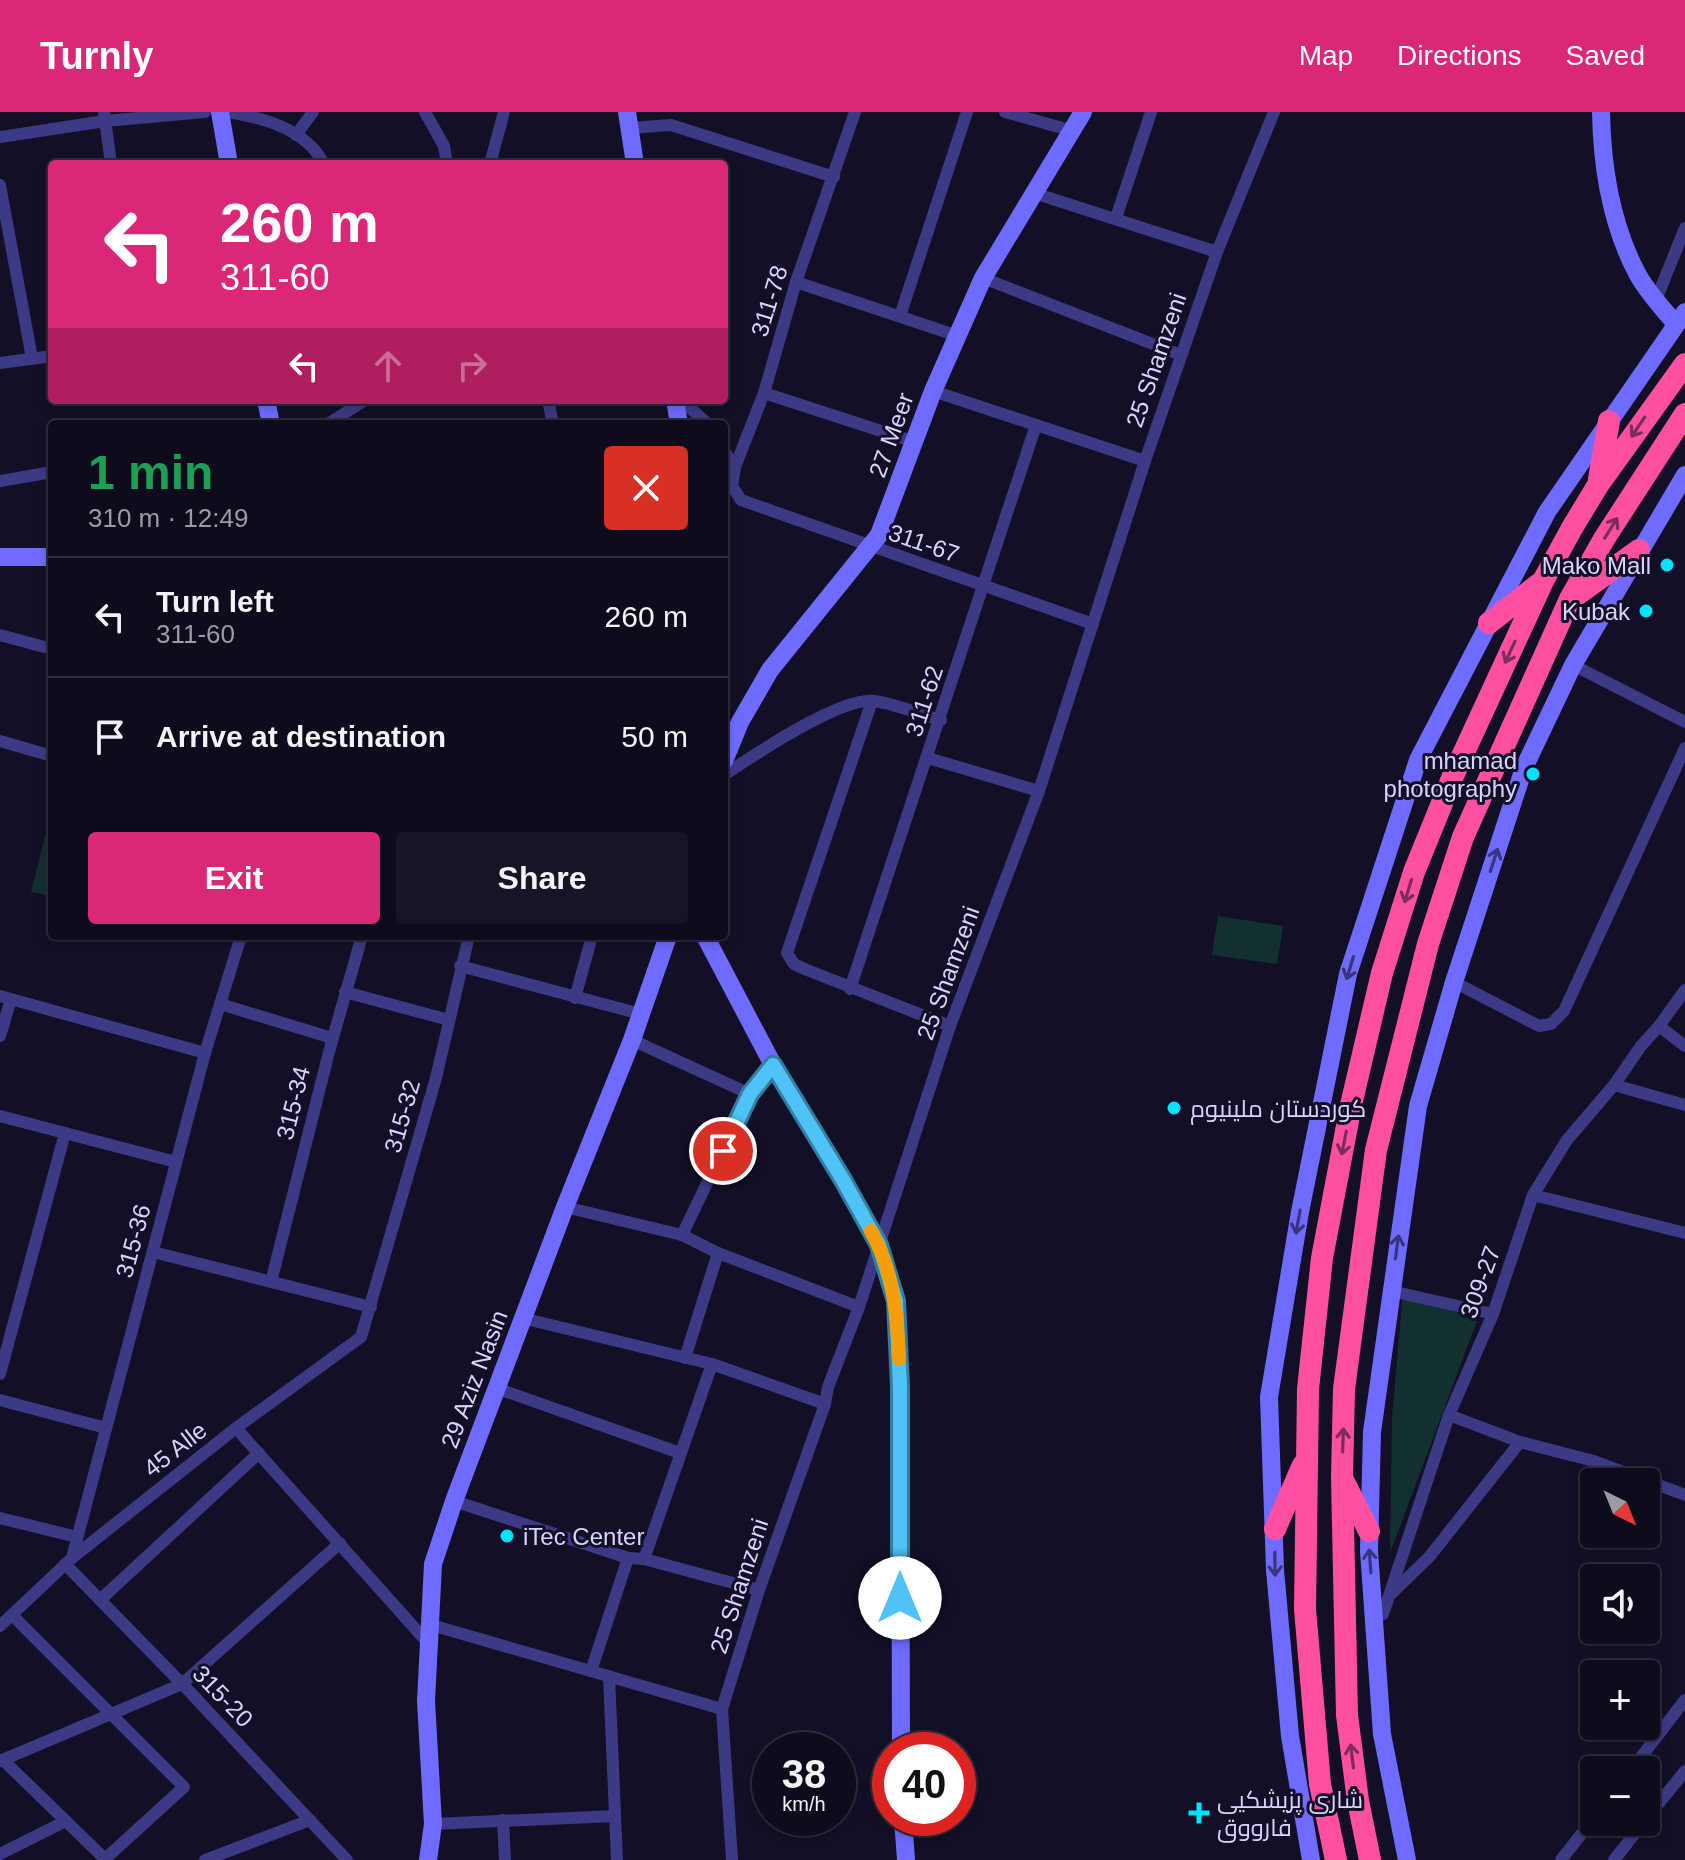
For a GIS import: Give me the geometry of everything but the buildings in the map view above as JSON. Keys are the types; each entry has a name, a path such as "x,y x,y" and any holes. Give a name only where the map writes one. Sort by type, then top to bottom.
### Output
{"highway":[{"path":"1335,1858 1320,1784 1305,1609 1308,1389 1322,1258 1351,1105 1382,973 1414,872 1440,805 1543,581 1598,485 1685,364"},
{"path":"1370,1860 1358,1801 1347,1715 1342,1477 1344,1389 1376,1150 1432,932 1463,837 1570,599 1619,515 1685,414"},
{"path":"1598,485 1609,421"},
{"path":"1570,599 1639,550"},
{"path":"1489,623 1543,581"},
{"path":"1382,973 1390,987 1397,991 1406,991 1419,983"},
{"path":"1369,1029 1379,1020 1386,1019 1398,1024 1405,1035"},
{"path":"1275,1529 1307,1457"},
{"path":"1342,1477 1369,1531"}],"street":[{"path":"0,137 104,117 205,112"},
{"path":"220,112 228,160"},
{"path":"228,112 259,117 296,135 322,160"},
{"path":"296,135 313,112"},
{"path":"425,112 444,146 446,160"},
{"path":"494,160 503,112"},
{"name":"311-78","path":"735,467 764,393 796,282 855,112"},
{"path":"900,316 967,112"},
{"path":"1005,112 1073,131"},
{"name":"27 Meer","path":"728,751 740,722 770,670 879,535 933,391 983,278 1083,112"},
{"path":"1116,218 1151,112"},
{"name":"25 Shamzeni","path":"732,1860 722,1709 759,1590 825,1404 828,1387 859,1307 950,1026 1039,791 1181,355 1217,252 1274,112"},
{"path":"1311,1860 1290,1736 1275,1570 1269,1397 1300,1212 1348,974 1418,760 1547,512 1680,318 1656,300 1638,274 1616,219 1606,181 1601,112"},
{"path":"104,117 110,160"},
{"path":"634,160 628,120 673,118 834,177"},
{"path":"0,185 5,246 32,358"},
{"path":"1034,193 1217,252"},
{"path":"1656,300 1685,228"},
{"path":"983,278 1181,355"},
{"path":"796,282 958,336"},
{"path":"0,363 48,356"},
{"path":"933,391 1145,461"},
{"path":"764,393 915,442"},
{"path":"335,420 359,404"},
{"path":"686,404 704,420"},
{"name":"311-62","path":"850,989 1036,425"},
{"path":"728,457 735,467"},
{"name":"311-67","path":"735,467 732,486 741,500 1093,624"},
{"path":"0,481 48,473"},
{"path":"1407,1860 1382,1734 1369,1531 1372,1432 1418,1106 1454,982 1524,768 1573,665 1685,475"},
{"path":"0,557 48,557"},
{"path":"0,635 48,648"},
{"path":"1573,665 1685,722"},
{"path":"728,773 807,724 872,701 941,720"},
{"path":"872,701 787,953 794,964 850,989 950,1026"},
{"path":"0,741 48,755"},
{"path":"1454,982 1539,1026 1551,1024 1564,1011 1685,748"},
{"path":"928,758 1039,791"},
{"name":"315-36","path":"68,1561 77,1537 205,1053 240,940"},
{"name":"315-34","path":"271,1282 332,1038 361,940"},
{"name":"315-32","path":"371,1307 436,1078 468,940"},
{"path":"575,998 591,940"},
{"name":"29 Aziz Nasin","path":"428,1860 433,1824 426,1701 433,1564 522,1318 632,1040 667,940"},
{"path":"707,940 773,1065 879,1245 896,1301 900,1372 901,1732"},
{"path":"460,966 641,1014"},
{"name":"309-27","path":"1374,1619 1383,1614 1449,1415 1493,1314 1533,1195 1567,1140 1614,1085 1685,990"},
{"path":"345,992 449,1020"},
{"path":"0,1036 5,998 205,1053"},
{"path":"220,1004 332,1038"},
{"path":"1659,1026 1685,1046"},
{"path":"632,1040 750,1094"},
{"path":"682,1235 750,1094 773,1065"},
{"path":"1614,1085 1685,1105"},
{"path":"0,1116 176,1162"},
{"path":"0,1374 65,1133"},
{"path":"1533,1195 1685,1233"},
{"path":"565,1207 682,1235 718,1253 859,1307"},
{"path":"153,1252 371,1307"},
{"path":"685,1358 718,1253"},
{"path":"1391,1291 1493,1314"},
{"name":"45 Alle","path":"0,1626 68,1561 236,1428 361,1337 371,1307"},
{"path":"522,1318 712,1364 825,1404"},
{"path":"644,1559 712,1364"},
{"path":"496,1388 680,1453"},
{"path":"0,1400 106,1428"},
{"path":"1449,1415 1520,1442 1594,1461 1685,1495"},
{"path":"236,1428 428,1643"},
{"path":"1388,1598 1430,1556 1520,1442"},
{"path":"100,1600 259,1453"},
{"path":"454,1501 628,1558 644,1559 759,1590"},
{"path":"0,1518 77,1537"},
{"path":"12,1615 109,1714 184,1787 105,1859 2,1761 109,1714 182,1684 340,1543"},
{"path":"591,1671 628,1558"},
{"name":"315-20","path":"68,1561 100,1600 347,1860"},
{"path":"428,1624 722,1709"},
{"path":"609,1676 617,1860"},
{"path":"1642,1756 1685,1700"},
{"path":"1660,1802 1685,1771"},
{"path":"433,1824 615,1816"},
{"path":"205,1860 310,1820"},
{"path":"503,1820 505,1860"},
{"path":"0,1854 66,1821"},
{"path":"904,1836 906,1860"},
{"path":"1561,1860 1580,1836"},
{"path":"1614,1860 1633,1836"}],"green space":[{"path":"48,825 48,895 31,892"},
{"path":"1218,916 1283,926 1277,964 1212,955"},
{"path":"1403,1291 1477,1321 1390,1553 1392,1418"}],"slow traffic":[{"path":"871,1231 879,1245 896,1301 899,1359"}],"place":[{"name":"Mako Mall","path":"1667,565"},
{"name":"Kubak","path":"1646,611"},
{"name":"mhamad photography","path":"1533,774"},
{"name":"کوردستان ملینیوم","path":"1174,1108"},
{"name":"iTec Center","path":"507,1536"},
{"name":"شاری پزیشکیی فارووق","path":"1199,1813"}],"route":[{"path":"723,1151 750,1094 773,1065 879,1245 896,1301 900,1386 900,1598"}]}
